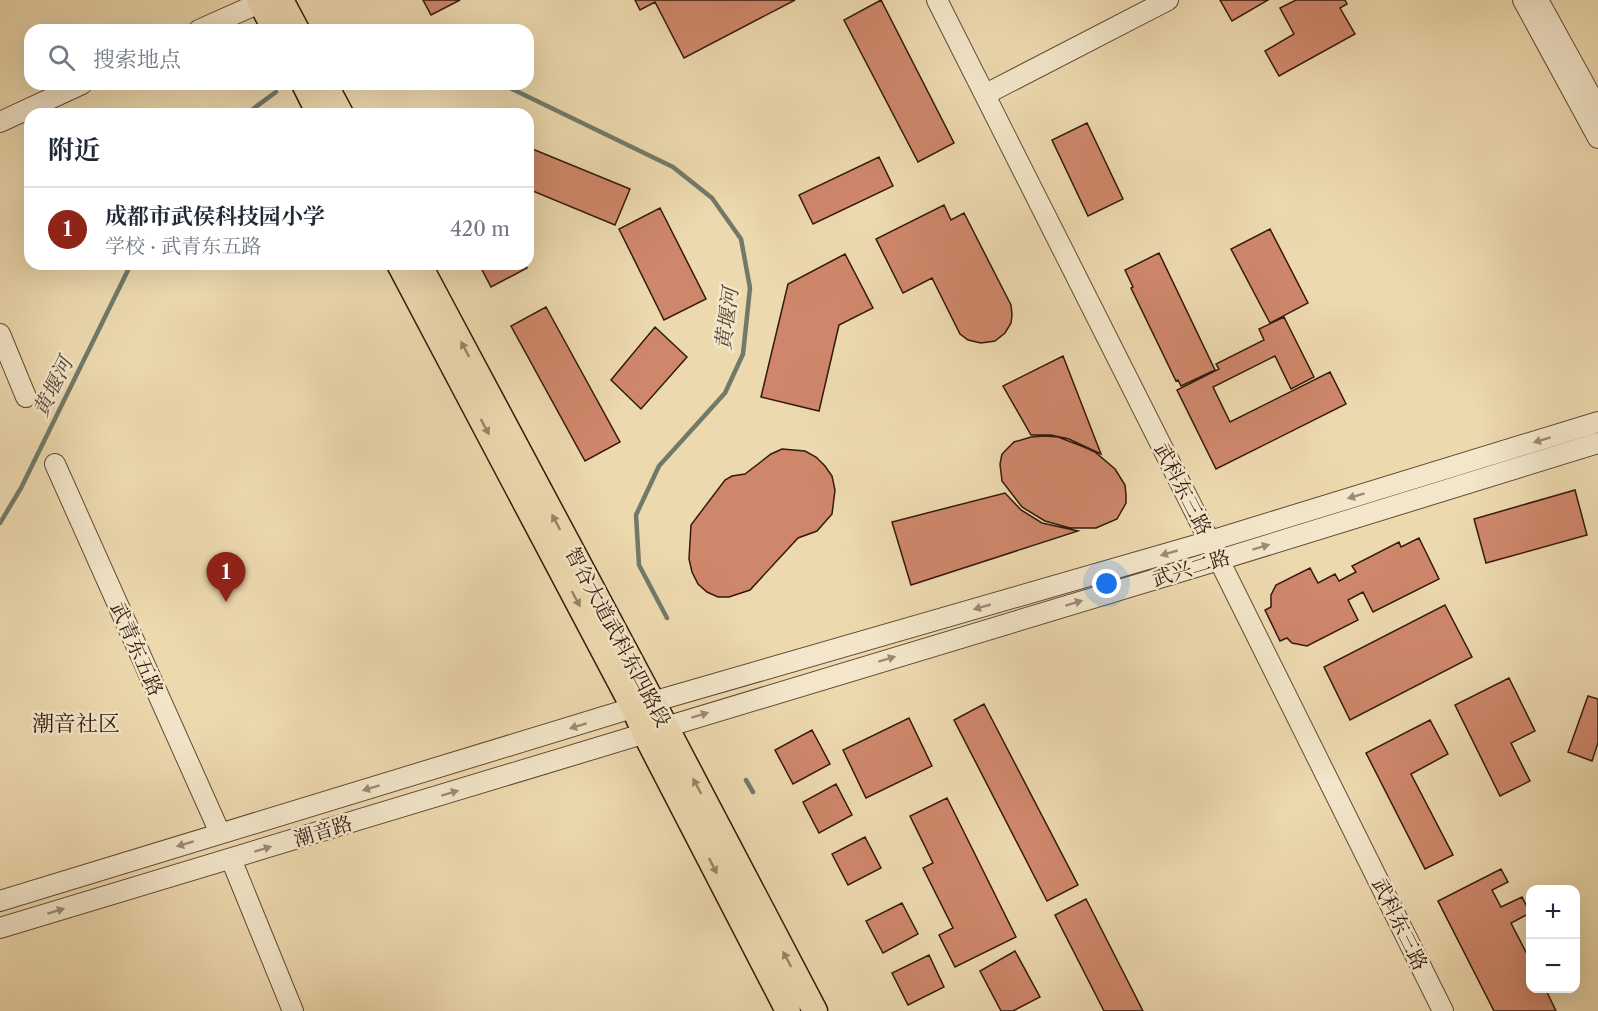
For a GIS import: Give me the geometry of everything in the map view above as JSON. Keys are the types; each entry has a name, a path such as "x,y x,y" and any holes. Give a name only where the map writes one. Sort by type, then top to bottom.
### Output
{"main road":[{"path":"267,0 273,24"},
{"path":"267,0 291,24"},
{"path":"307,90 317,108"},
{"path":"328,90 338,108"},
{"name":"智谷大道武科东四路段","path":"402,270 643,706"},
{"name":"智谷大道武科东四路段","path":"422,270 655,730 788,1011"},
{"name":"智谷大道武科东四路段","path":"655,730 815,1011"}],"street":[{"path":"213,24 267,0"},
{"name":"武科东三路","path":"937,0 1210,541 1435,1009"},
{"path":"986,94 1168,0"},
{"path":"1522,0 1598,138"},
{"path":"1538,0 1598,109"},
{"path":"30,108 69,90"},
{"path":"0,122 24,111"},
{"path":"0,334 26,397"},
{"name":"潮音路","path":"0,901 643,706 1210,541 1598,422"},
{"name":"武兴二路","path":"655,730 1598,443"},
{"name":"武青东五路","path":"55,464 220,833"},
{"name":"潮音路","path":"0,928 655,730"},
{"path":"231,859 293,1011"}],"building":[{"path":"423,0 460,0 431,15"},
{"path":"635,0 795,0 684,58 655,2 640,10"},
{"path":"881,0 954,143 918,162 844,20"},
{"path":"1220,0 1268,0 1232,21"},
{"path":"1296,0 1345,0 1347,4 1340,8 1355,34 1279,76 1265,51 1294,34 1280,8"},
{"path":"1087,123 1123,199 1088,216 1052,140"},
{"path":"534,150 630,189 615,225 534,191"},
{"path":"879,157 893,186 813,224 799,195"},
{"path":"944,205 951,220 964,213 1011,305 1011,323 1005,333 995,341 981,343 968,340 960,334 932,278 903,293 876,239"},
{"path":"660,208 706,299 664,320 619,229"},
{"path":"1270,229 1308,303 1270,323 1231,249"},
{"path":"1159,253 1215,370 1181,386 1178,380 1176,381 1131,288 1133,287 1125,270"},
{"path":"845,254 873,308 839,325 819,411 761,397 788,284"},
{"path":"482,270 523,270 491,287"},
{"path":"546,307 620,442 585,461 511,326"},
{"path":"1284,317 1314,377 1291,389 1275,356 1213,387 1230,422 1330,372 1346,404 1216,469 1177,390 1219,369 1216,364 1264,340 1259,329"},
{"path":"655,327 687,357 641,409 611,380"},
{"path":"1063,356 1101,454 1069,439 1051,435 1031,435 1003,386"},
{"path":"1045,436 1058,437 1095,452 1115,469 1125,485 1126,495 1126,503 1117,519 1096,528 1070,528 1045,521 1022,507 1002,481 1000,464 1002,454 1014,442"},
{"path":"782,449 805,451 825,466 832,476 835,490 832,514 817,531 798,538 750,590 729,597 718,597 707,592 698,584 692,572 689,559 691,525 725,480 732,476 745,474 771,454"},
{"path":"1575,490 1587,535 1486,563 1474,519"},
{"path":"1005,493 1021,510 1042,523 1078,531 911,585 892,522"},
{"path":"1419,538 1439,579 1373,612 1363,592 1348,600 1358,620 1307,646 1292,643 1287,638 1280,641 1265,610 1271,607 1271,595 1276,585 1310,568 1318,583 1335,574 1339,581 1356,572 1352,566 1399,542 1401,547"},
{"path":"1445,605 1472,657 1350,720 1324,667"},
{"path":"1509,678 1535,731 1511,743 1530,781 1500,796 1455,705"},
{"path":"1588,696 1598,699 1598,743 1592,761 1568,752"},
{"path":"984,704 1078,885 1047,901 954,720"},
{"path":"909,718 932,766 866,798 843,750"},
{"path":"1430,720 1448,754 1411,774 1453,855 1425,869 1366,753"},
{"path":"812,730 830,764 793,784 775,750"},
{"path":"836,784 852,815 819,833 803,802"},
{"path":"947,798 1016,937 955,967 939,935 953,928 923,868 933,863 910,816"},
{"path":"865,837 881,868 848,885 832,854"},
{"path":"1501,869 1508,882 1492,890 1501,907 1522,897 1526,905 1526,915 1511,923 1526,952 1526,993 1547,993 1556,1011 1494,1011 1438,901"},
{"path":"1086,899 1143,1011 1104,1011 1055,915"},
{"path":"902,903 918,934 883,953 866,921"},
{"path":"1015,951 1040,997 1013,1011 1001,1011 980,971"},
{"path":"929,955 944,987 908,1005 892,973"}],"waterway":[{"name":"黄堰河","path":"514,90 673,167 712,198 741,239 750,288 743,354 725,393 659,466 636,515 639,565 667,618"},
{"name":"黄堰河","path":"254,108 276,92"},
{"name":"黄堰河","path":"0,523 21,488 128,270"},
{"name":"黄堰河","path":"746,780 753,792"}],"place":[{"name":"成都市武侯科技园小学","path":"226,602"}],"district":[{"name":"潮音社区","path":"76,723"}]}
